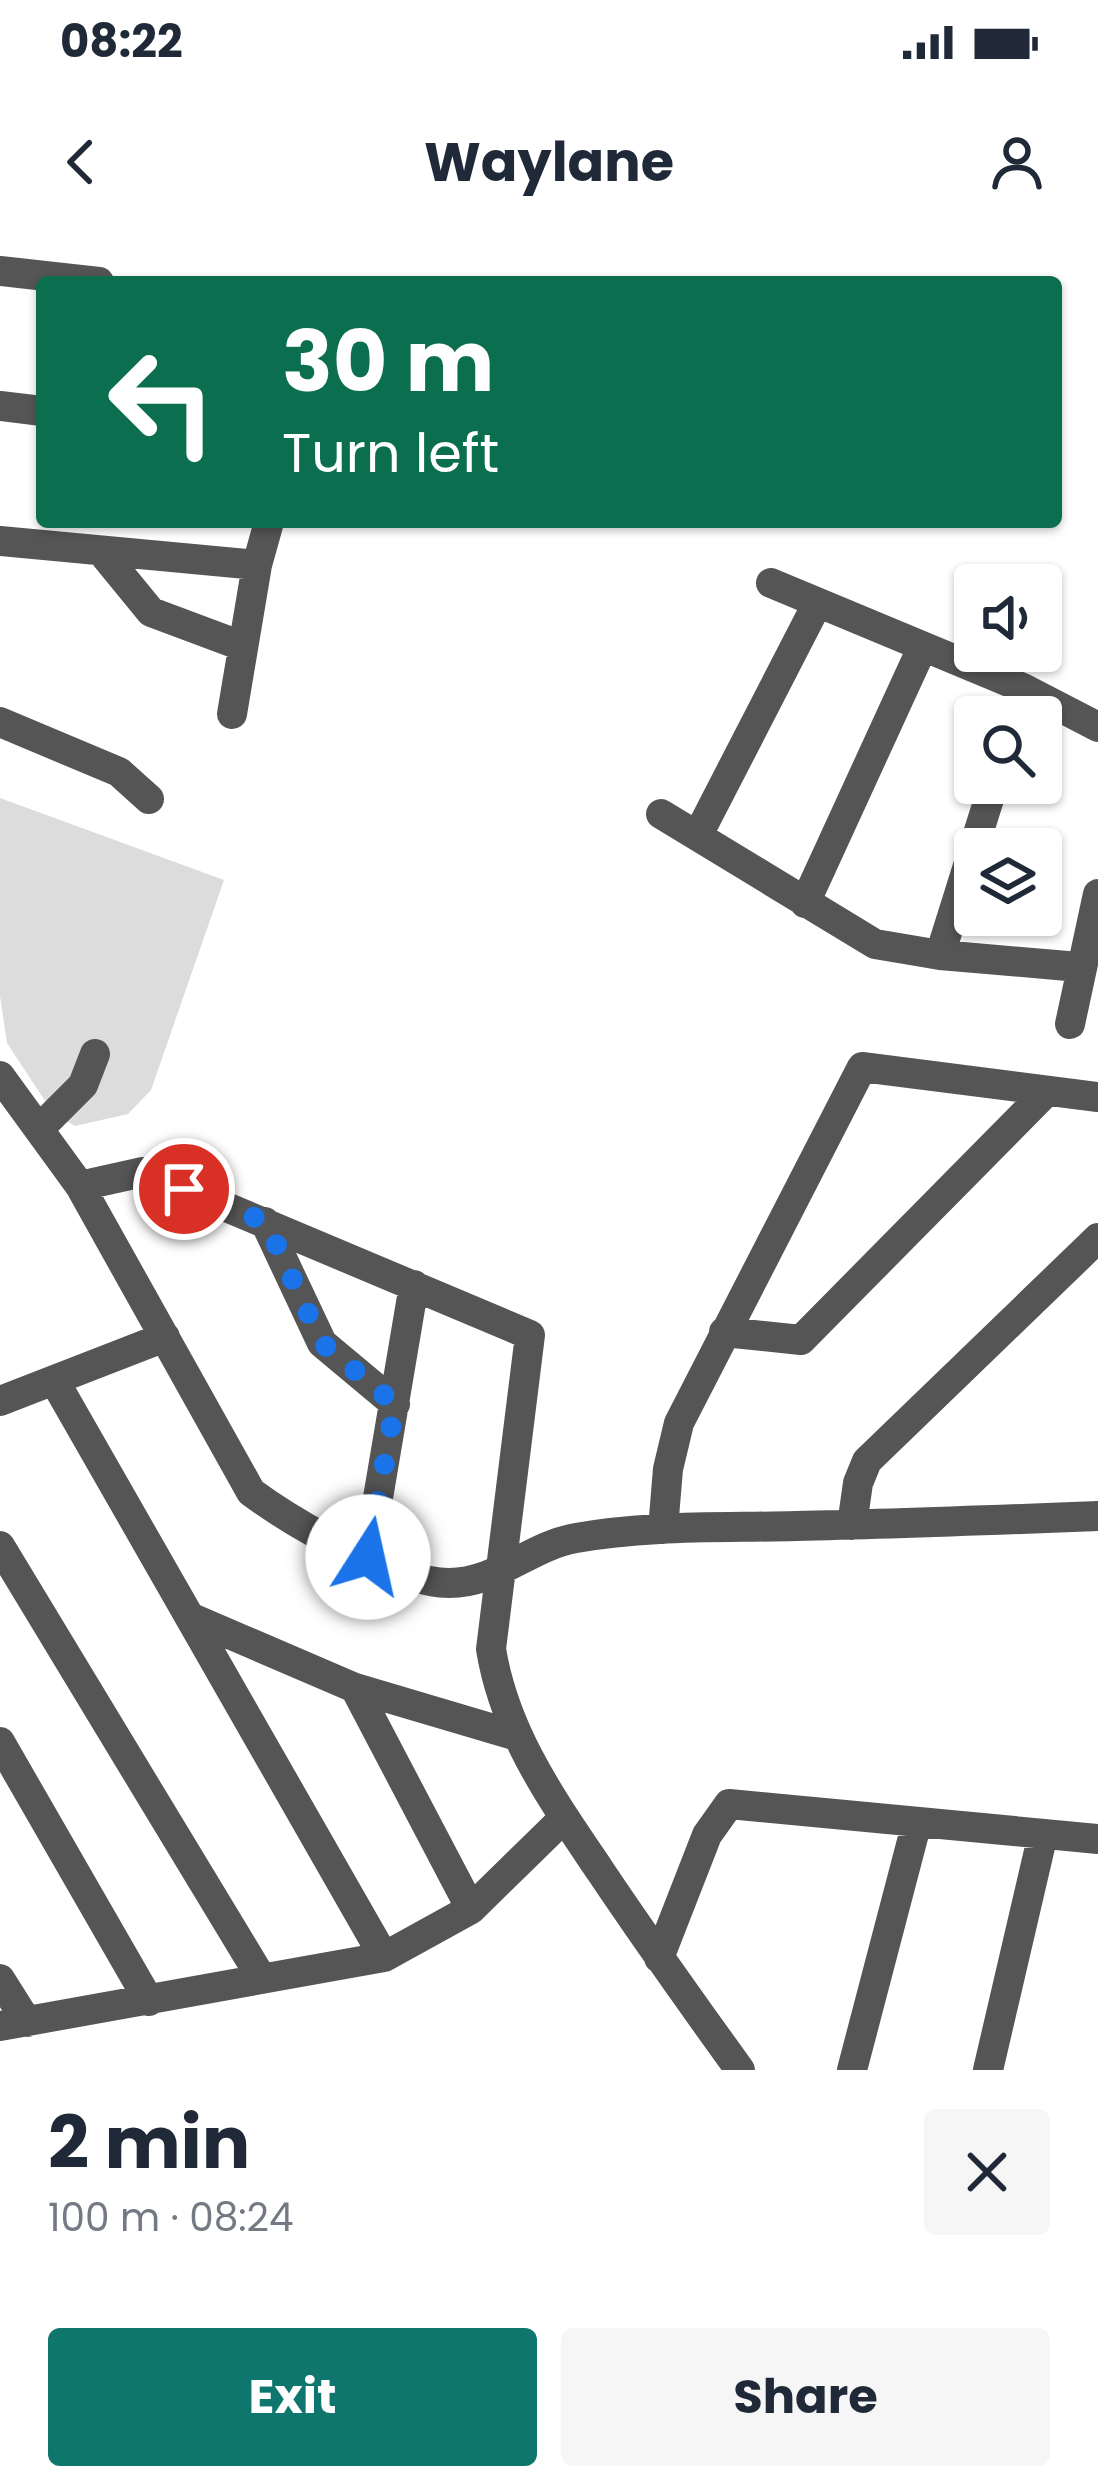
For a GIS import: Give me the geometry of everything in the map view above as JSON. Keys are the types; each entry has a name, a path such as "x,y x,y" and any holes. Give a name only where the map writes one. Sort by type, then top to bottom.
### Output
{"street":[{"path":"0,271 45,276"},
{"path":"0,406 36,410"},
{"path":"232,715 256,565 267,528"},
{"path":"0,541 256,565"},
{"path":"100,551 151,612 242,646"},
{"path":"771,583 922,649 1008,696"},
{"path":"698,835 817,604"},
{"path":"805,903 922,649"},
{"path":"1062,716 1098,727"},
{"path":"0,722 119,772 149,799"},
{"path":"940,955 987,804"},
{"path":"661,814 875,944 940,955 1079,967"},
{"path":"1070,1024 1098,894"},
{"path":"39,1129 83,1085 95,1054"},
{"path":"663,1529 668,1469 679,1423 862,1067 1098,1097"},
{"path":"0,1076 80,1186 251,1492 292,1521 368,1557 448,1583 499,1573 538,1548 557,1543 663,1529 1098,1516"},
{"path":"724,1332 801,1340 1046,1091"},
{"path":"80,1186 143,1172 530,1335 491,1649 498,1691 514,1735 564,1818 740,2070"},
{"path":"266,1222 322,1343 395,1404"},
{"path":"852,1525 857,1483 867,1460 1098,1238"},
{"path":"368,1557 414,1285"},
{"path":"0,1401 165,1336"},
{"path":"54,1380 384,1957"},
{"path":"0,1546 262,1979"},
{"path":"192,1618 355,1688 514,1735"},
{"path":"355,1688 471,1909"},
{"path":"0,1742 149,2001"},
{"path":"658,1958 707,1835 729,1804 1098,1839"},
{"path":"0,1979 14,2024 384,1957 471,1909 564,1818"},
{"path":"852,2070 917,1822"},
{"path":"988,2070 1043,1834"}],"shaded area":[{"path":"0,798 224,880 151,1090 128,1114 75,1126 53,1113 7,1043 0,996"}],"route":[{"path":"184,1189 266,1222 322,1343 395,1404 368,1557"}]}
